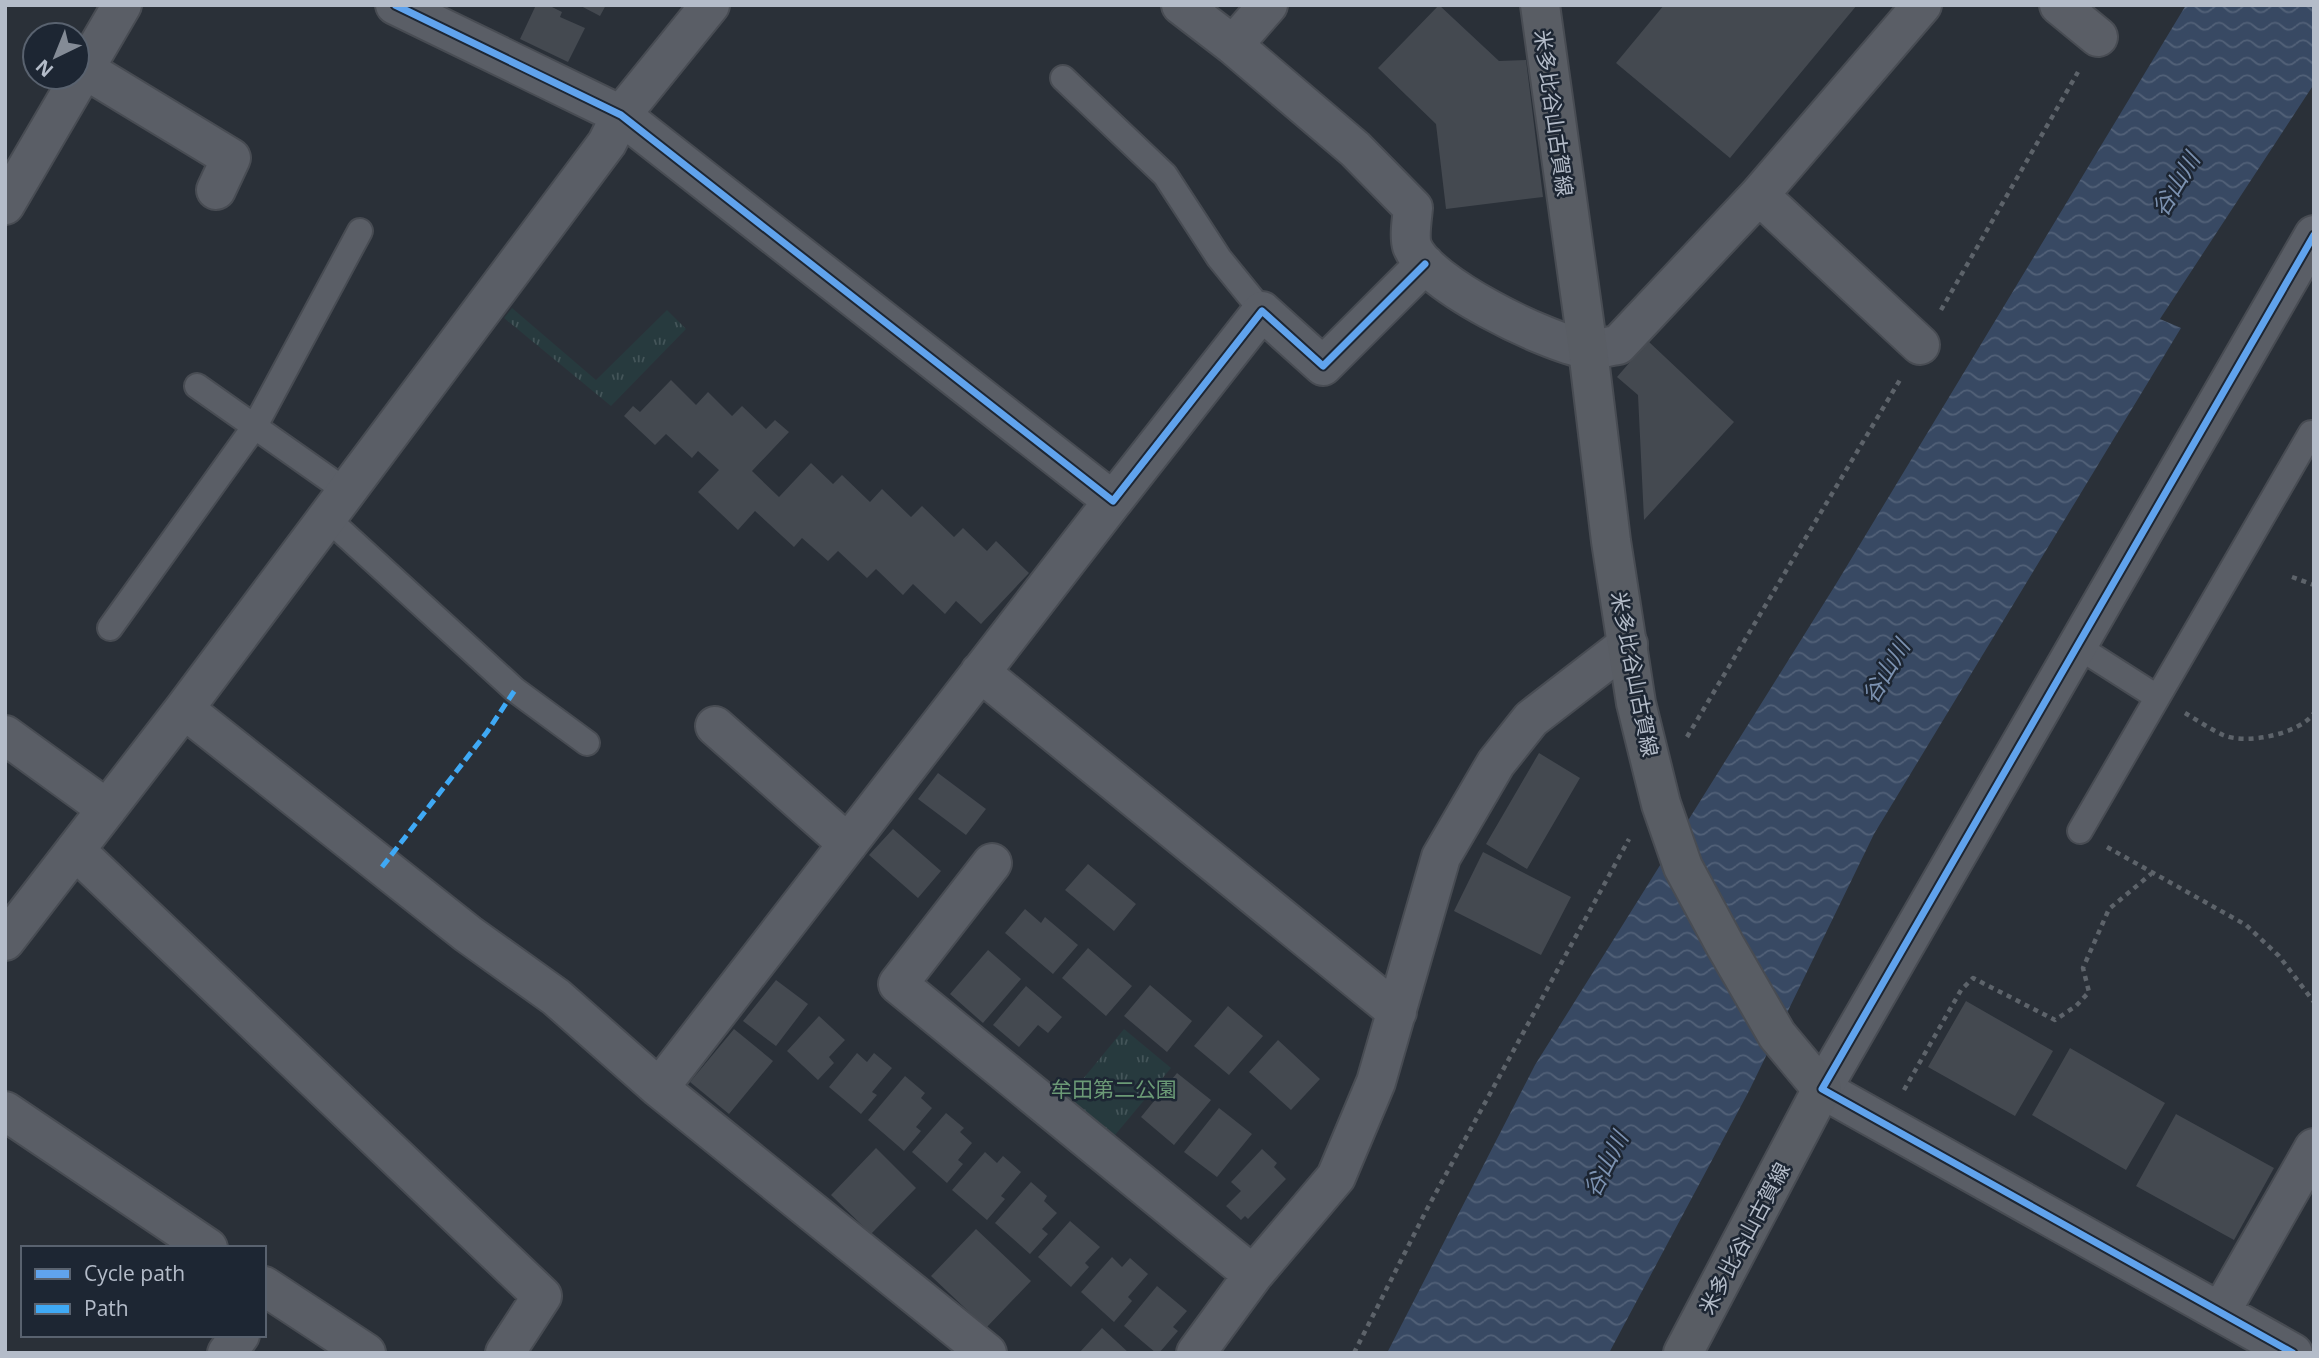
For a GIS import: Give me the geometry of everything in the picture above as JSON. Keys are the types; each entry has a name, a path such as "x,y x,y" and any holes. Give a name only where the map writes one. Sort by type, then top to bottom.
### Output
{"main road":[{"name":"米多比谷山古賀線","path":"1540,5 1588,350 1611,541 1636,704 1659,796 1683,867 1725,945 1777,1035 1822,1089 1683,1353"}],"street":[{"path":"91,61 122,5"},
{"path":"395,5 621,115 1113,500"},
{"path":"5,941 184,709 607,144 621,115 709,5"},
{"path":"1181,5 1233,45 1355,149 1413,208 1412,245 1425,264 1463,294 1522,328 1588,350 1618,345 1759,195 1923,5"},
{"path":"1233,45 1268,5"},
{"path":"2059,5 2098,37"},
{"path":"91,73 231,158 216,190"},
{"path":"5,205 73,91"},
{"path":"1759,195 1920,345"},
{"path":"2293,1353 1822,1089 2314,234"},
{"path":"659,1088 1262,311 1323,366 1425,264"},
{"path":"1196,1353 1253,1275 1336,1177 1376,1082 1441,857 1496,763 1531,719 1628,644"},
{"path":"980,672 1397,1012"},
{"path":"184,709 457,926 556,997 659,1088 988,1353"},
{"path":"715,726 848,844"},
{"path":"5,735 107,809"},
{"path":"75,850 542,1296 505,1353"},
{"path":"992,863 898,984 1253,1275"},
{"path":"5,1111 205,1246"},
{"path":"2221,1311 2314,1148"},
{"path":"267,1292 366,1353"},
{"path":"227,1353 239,1337"}],"lane":[{"path":"1063,78 1165,175 1219,258 1262,311"},
{"path":"110,628 255,426 360,231"},
{"path":"197,386 255,426 337,505 515,690 586,743"},
{"path":"2080,831 2311,433"},
{"path":"2077,646 2157,696"}],"path":[{"path":"1354,1353 1427,1209 1659,796 2098,37"},
{"path":"2292,577 2314,585"},
{"path":"2157,696 2224,736 2239,738 2278,736 2309,720 2314,713"},
{"path":"2080,831 2151,874 2246,925 2279,956 2314,1002"},
{"path":"1885,1124 1961,990 1973,978 2055,1020 2076,1006 2089,992 2083,968 2109,909 2151,874"}],"green space":[{"path":"512,308 596,380 667,310 686,329 611,406 504,318"},
{"name":"牟田第二公園","path":"1124,1029 1171,1068 1110,1141 1065,1101"}],"water":[{"name":"谷山川","path":"2186,5 2314,5 2314,84 2160,319 2181,328 1874,834 1749,1091 1609,1353 1387,1353 1535,1065 1836,584"}],"building":[{"path":"536,5 548,5 562,12 560,17 585,28 568,62 520,39"},
{"path":"579,5 606,5 600,16"},
{"path":"1439,5 1499,61 1526,60 1543,197 1446,209 1436,124 1378,68"},
{"path":"1664,5 1857,5 1730,158 1616,63"},
{"path":"1648,341 1734,422 1644,520 1638,395 1617,377"},
{"path":"671,380 696,405 708,392 732,416 742,406 766,429 775,420 789,432 752,471 779,497 811,463 833,484 842,475 870,502 882,489 911,517 922,506 954,537 963,528 987,551 996,541 1029,573 981,624 956,601 945,614 913,584 903,595 876,569 867,578 838,551 828,561 802,538 794,547 755,511 738,530 698,492 719,470 698,451 692,458 666,434 655,445 624,416 633,406 640,412"},
{"path":"1539,753 1580,778 1527,869 1486,844"},
{"path":"938,773 986,809 966,835 918,799"},
{"path":"893,829 941,871 918,898 869,855"},
{"path":"1483,852 1571,897 1541,955 1454,911"},
{"path":"1088,864 1136,904 1114,931 1065,890"},
{"path":"1025,909 1041,923 1045,917 1078,945 1053,974 1005,933"},
{"path":"1088,948 1132,986 1106,1016 1062,978"},
{"path":"988,950 1021,979 983,1023 950,994"},
{"path":"776,980 808,1004 776,1046 743,1021"},
{"path":"1150,985 1192,1021 1167,1052 1124,1016"},
{"path":"1026,986 1062,1017 1048,1033 1038,1025 1019,1047 993,1025"},
{"path":"1966,1001 2053,1051 2015,1116 1928,1067"},
{"path":"1228,1006 1263,1036 1229,1075 1194,1046"},
{"path":"819,1016 845,1040 829,1057 834,1063 818,1080 787,1051"},
{"path":"734,1029 773,1061 729,1114 690,1082"},
{"path":"1278,1040 1320,1079 1291,1110 1249,1072"},
{"path":"2070,1048 2165,1103 2126,1170 2032,1115"},
{"path":"857,1053 867,1062 874,1053 892,1068 872,1092 877,1095 861,1114 829,1087"},
{"path":"1177,1073 1211,1100 1174,1145 1141,1117"},
{"path":"905,1076 925,1093 921,1098 932,1108 916,1127 921,1131 904,1151 868,1120"},
{"path":"1219,1108 1252,1134 1217,1177 1184,1152"},
{"path":"946,1113 964,1128 960,1132 972,1143 958,1160 963,1164 947,1183 912,1152"},
{"path":"2176,1114 2274,1168 2234,1240 2136,1186"},
{"path":"876,1148 916,1188 871,1234 831,1195"},
{"path":"1262,1149 1277,1163 1274,1167 1286,1179 1248,1219 1245,1216 1241,1220 1226,1206 1241,1191 1231,1182"},
{"path":"985,1152 997,1163 1003,1156 1021,1172 1001,1196 1005,1199 987,1220 952,1190"},
{"path":"1031,1182 1047,1196 1044,1201 1057,1213 1042,1229 1048,1234 1030,1254 995,1223"},
{"path":"1070,1221 1100,1247 1085,1263 1089,1267 1071,1287 1038,1257"},
{"path":"976,1229 1031,1281 986,1328 931,1276"},
{"path":"1112,1257 1122,1267 1130,1258 1148,1274 1128,1297 1132,1301 1114,1322 1081,1292"},
{"path":"1157,1286 1187,1311 1173,1327 1178,1331 1159,1353 1124,1326"},
{"path":"1102,1328 1129,1353 1079,1353"}],"marked path":[{"path":"382,867 487,732 515,690"}],"cycle path":[{"path":"395,5 621,115 1113,501 1262,311 1323,366 1425,264"},
{"path":"2293,1353 1822,1089 2314,235"}]}
